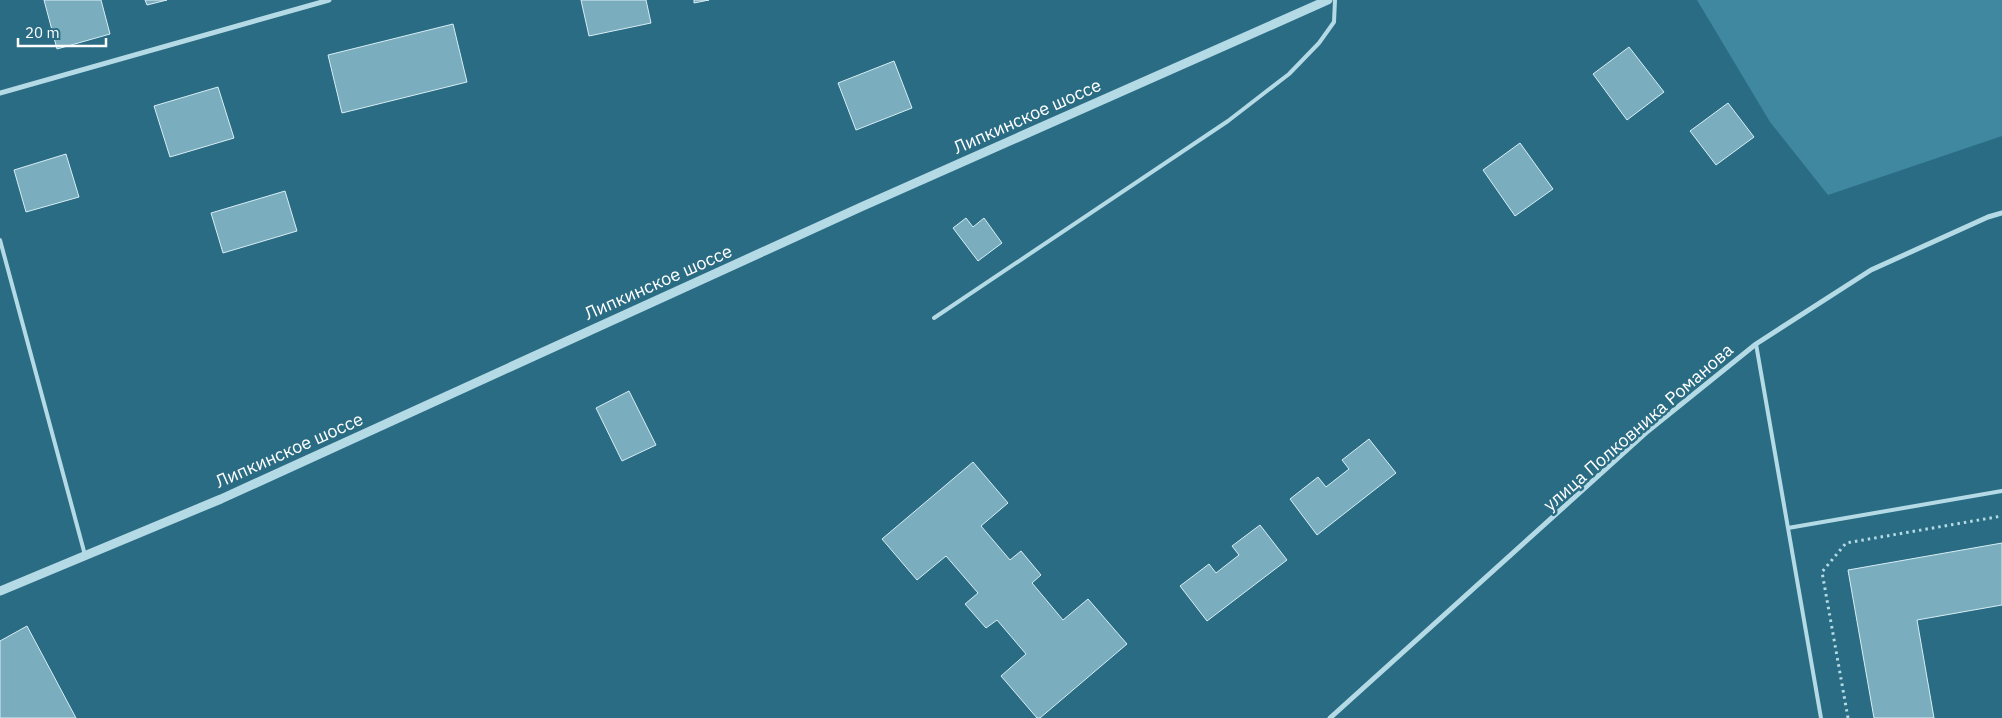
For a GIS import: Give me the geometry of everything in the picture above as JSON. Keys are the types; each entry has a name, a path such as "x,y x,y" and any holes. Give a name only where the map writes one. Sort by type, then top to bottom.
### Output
{"street":[{"path":"0,93 328,0"},
{"name":"Липкинское шоссе","path":"0,591 221,498 861,207 1328,0"},
{"name":"улица Полковника Романова","path":"1330,718 1648,431 1756,344 1871,270 1988,217 2002,213"}],"lane":[{"path":"934,318 1228,121 1289,74 1319,43 1334,22 1335,0"},
{"path":"0,240 86,555"},
{"path":"1756,344 1821,718"},
{"path":"1788,528 2002,491"}],"path":[{"path":"1848,718 1822,572 1846,543 2002,516"}],"shaded area":[{"path":"1697,0 2002,0 2002,136 1828,195 1770,122"}],"building":[{"path":"44,0 101,0 110,34 57,49"},
{"path":"145,0 167,0 147,5"},
{"path":"581,0 646,0 651,23 589,36"},
{"path":"694,0 709,0 694,3"},
{"path":"453,24 467,82 342,113 328,55"},
{"path":"1629,47 1664,92 1627,120 1593,74"},
{"path":"894,61 912,108 856,130 838,83"},
{"path":"218,87 234,138 170,157 154,106"},
{"path":"1728,103 1754,137 1716,165 1690,131"},
{"path":"1520,143 1553,189 1515,216 1483,170"},
{"path":"66,154 79,197 26,212 14,170"},
{"path":"285,191 297,231 223,253 211,213"},
{"path":"966,218 973,227 984,218 1002,243 978,261 953,228"},
{"path":"629,391 656,445 622,461 596,408"},
{"path":"1369,439 1396,473 1317,535 1290,499 1318,477 1326,487 1349,469 1342,460"},
{"path":"973,462 1008,503 981,526 1010,560 1021,551 1041,575 1032,583 1063,620 1088,599 1127,644 1040,718 1037,718 1001,676 1026,654 997,620 986,628 965,604 978,593 946,556 917,580 882,539"},
{"path":"1260,525 1287,560 1207,621 1180,586 1209,564 1216,573 1239,555 1232,546"},
{"path":"2002,543 2002,605 1917,620 1934,718 1874,718 1848,570"},
{"path":"27,626 76,718 0,718 0,641"}]}
